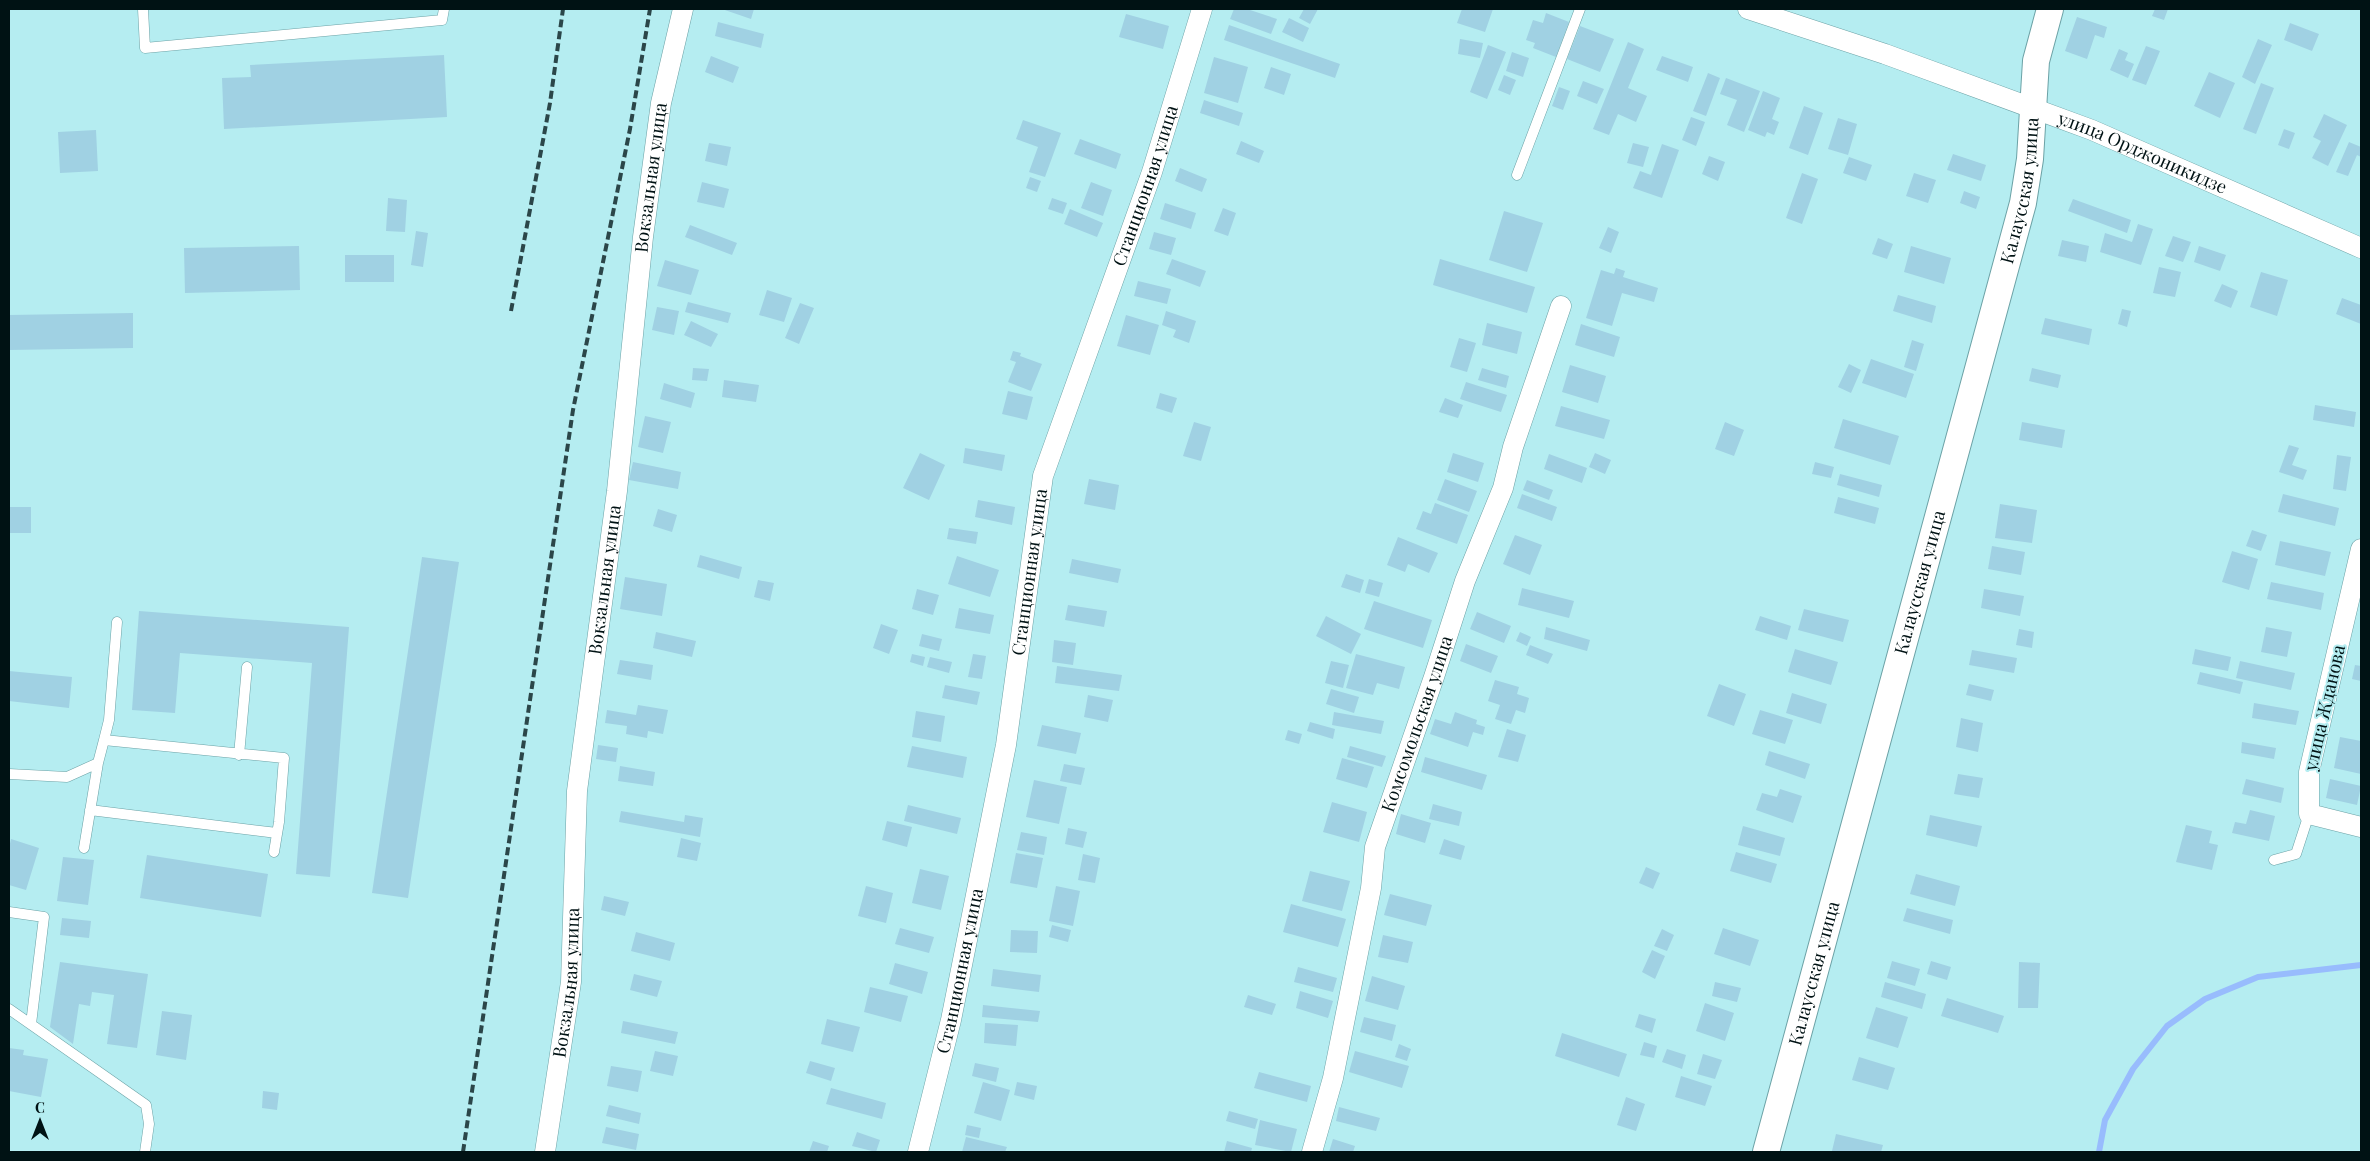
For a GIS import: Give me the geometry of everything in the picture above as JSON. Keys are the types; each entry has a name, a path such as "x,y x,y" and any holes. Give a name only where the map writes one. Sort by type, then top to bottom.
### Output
{"street":[{"name":"Вокзальная улица","path":"546,1152 571,982 577,791 617,492 642,237 661,103 683,9"},
{"name":"Станционная улица","path":"918,1152 951,1020 1006,745 1043,476 1152,172 1202,9"},
{"name":"улица Орджоникидзе","path":"1748,9 1885,54 2092,130 2361,248"},
{"name":"Калаусская улица","path":"1766,1152 2023,203 2030,159 2036,61 2050,9"},
{"name":"Комсомольская улица","path":"1312,1152 1333,1078 1371,888 1374,847 1434,677 1465,581 1503,488 1513,447 1561,306"},
{"name":"улица Жданова","path":"2309,814 2309,772 2361,549"},
{"path":"2309,814 2361,827"}],"lane":[{"path":"142,9 145,48 442,20 444,9"},
{"path":"1517,175 1580,9"},
{"path":"84,848 98,763 109,720 117,622"},
{"path":"239,755 247,667"},
{"path":"104,740 284,758 274,852"},
{"path":"9,774 67,778 98,763"},
{"path":"90,810 277,833"},
{"path":"2274,860 2296,854 2309,814"},
{"path":"9,912 44,917 31,1024"},
{"path":"9,1009 146,1105 149,1124 145,1152"}],"building":[{"path":"722,9 754,9 751,19"},
{"path":"1234,9 1247,9 1277,19 1271,34 1230,19"},
{"path":"1304,9 1318,9 1310,24 1299,18"},
{"path":"1462,9 1493,9 1485,32 1457,23"},
{"path":"2155,9 2168,9 2164,20 2152,16"},
{"path":"1546,13 1569,22 1556,57 1533,48 1535,43 1526,40 1533,20 1543,23"},
{"path":"1126,14 1169,26 1163,49 1119,37"},
{"path":"2077,17 2107,27 2104,38 2095,35 2087,59 2065,51"},
{"path":"1289,18 1309,28 1303,42 1282,32"},
{"path":"718,22 764,34 761,48 715,36"},
{"path":"2290,23 2319,34 2312,51 2284,40"},
{"path":"1229,25 1340,64 1335,78 1224,40"},
{"path":"1580,26 1614,39 1600,72 1567,59"},
{"path":"1460,39 1483,43 1480,58 1458,54"},
{"path":"2258,39 2272,45 2255,84 2242,77"},
{"path":"1628,42 1644,49 1628,88 1647,96 1636,122 1618,114 1609,135 1593,129"},
{"path":"1488,45 1506,52 1487,99 1470,92"},
{"path":"2146,46 2160,51 2146,85 2132,80"},
{"path":"2119,49 2128,53 2125,60 2134,64 2128,78 2110,70"},
{"path":"1512,52 1529,58 1523,77 1506,71"},
{"path":"444,55 447,117 224,129 222,78 251,77 250,65"},
{"path":"711,56 739,67 733,83 705,72"},
{"path":"1662,56 1693,67 1688,82 1656,70"},
{"path":"1214,57 1248,67 1238,103 1204,93"},
{"path":"1271,67 1291,74 1284,95 1264,88"},
{"path":"2209,72 2235,83 2220,118 2194,106"},
{"path":"1708,73 1720,78 1706,116 1693,111"},
{"path":"1504,75 1516,80 1510,95 1498,90"},
{"path":"1726,78 1760,91 1744,132 1727,125 1737,100 1720,94"},
{"path":"1583,81 1604,89 1597,104 1577,96"},
{"path":"2261,83 2274,88 2256,134 2243,129"},
{"path":"1559,87 1570,91 1563,110 1552,106"},
{"path":"1763,91 1780,98 1772,119 1779,122 1774,135 1767,132 1765,137 1748,130"},
{"path":"1204,100 1243,113 1239,126 1200,113"},
{"path":"1804,106 1823,113 1808,155 1789,148"},
{"path":"2324,114 2347,125 2328,166 2312,158 2321,141 2313,137"},
{"path":"1691,117 1705,122 1696,146 1682,140"},
{"path":"1838,118 1857,124 1848,155 1828,149"},
{"path":"1023,120 1061,133 1045,177 1029,172 1038,147 1016,139"},
{"path":"2284,129 2295,133 2289,149 2278,145"},
{"path":"96,130 98,171 60,173 58,132"},
{"path":"1080,139 1121,154 1116,169 1074,154"},
{"path":"1241,141 1264,151 1259,163 1236,154"},
{"path":"2349,142 2361,147 2361,157 2357,155 2348,176 2336,172"},
{"path":"709,143 731,147 727,166 705,161"},
{"path":"1633,143 1649,147 1643,167 1627,163"},
{"path":"1662,144 1679,150 1662,198 1633,188 1640,171 1651,175"},
{"path":"1953,154 1986,165 1981,181 1947,170"},
{"path":"1709,156 1725,162 1718,181 1702,174"},
{"path":"1849,157 1872,165 1866,181 1843,173"},
{"path":"1180,168 1207,179 1202,192 1175,181"},
{"path":"1802,173 1818,179 1802,224 1786,218"},
{"path":"1914,173 1936,180 1928,203 1906,196"},
{"path":"1030,177 1041,181 1037,192 1026,188"},
{"path":"702,182 729,189 724,208 697,202"},
{"path":"1091,182 1112,190 1103,216 1081,208"},
{"path":"1964,191 1980,197 1976,209 1960,203"},
{"path":"388,198 407,200 405,232 386,231"},
{"path":"1052,198 1067,203 1063,214 1048,209"},
{"path":"2073,199 2131,220 2127,233 2068,211"},
{"path":"1165,203 1196,213 1191,229 1160,219"},
{"path":"1223,208 1236,213 1228,236 1214,231"},
{"path":"1070,209 1103,223 1097,237 1064,224"},
{"path":"1504,211 1543,223 1527,272 1489,260"},
{"path":"2138,224 2153,229 2141,265 2100,252 2105,233 2132,242"},
{"path":"690,225 737,243 732,255 685,237"},
{"path":"1608,227 1619,232 1611,253 1599,248"},
{"path":"416,231 428,233 423,267 411,265"},
{"path":"1154,232 1176,238 1171,255 1149,249"},
{"path":"2173,236 2191,242 2183,262 2165,256"},
{"path":"1878,238 1893,244 1887,259 1872,254"},
{"path":"2062,240 2089,246 2086,262 2058,256"},
{"path":"299,246 300,290 185,293 184,248"},
{"path":"1911,246 1951,258 1944,284 1904,272"},
{"path":"2199,246 2226,255 2220,271 2194,262"},
{"path":"345,255 394,255 394,282 345,282"},
{"path":"1172,259 1206,271 1200,287 1166,274"},
{"path":"1440,259 1535,287 1527,313 1433,285"},
{"path":"665,260 699,270 691,295 657,286"},
{"path":"2159,267 2181,272 2175,297 2153,293"},
{"path":"1616,268 1625,271 1623,277 1658,288 1654,302 1622,293 1612,326 1586,318 1601,270 1614,274"},
{"path":"2261,272 2288,280 2277,316 2250,307"},
{"path":"1138,281 1171,289 1167,304 1134,296"},
{"path":"2222,284 2238,291 2231,308 2214,301"},
{"path":"767,290 792,298 784,322 759,315"},
{"path":"1898,295 1936,306 1932,323 1893,311"},
{"path":"2342,298 2361,305 2361,324 2336,314"},
{"path":"688,302 731,313 728,323 685,312"},
{"path":"800,303 814,308 799,344 785,338"},
{"path":"657,307 679,311 674,335 652,330"},
{"path":"2122,309 2131,311 2127,327 2118,324"},
{"path":"1166,311 1196,321 1189,343 1173,337 1176,330 1162,325"},
{"path":"133,313 133,348 9,350 9,315"},
{"path":"1126,315 1159,325 1150,355 1117,346"},
{"path":"2045,318 2092,329 2089,345 2041,334"},
{"path":"691,321 718,334 711,347 684,335"},
{"path":"1487,323 1522,332 1517,354 1482,345"},
{"path":"1581,324 1620,337 1614,357 1575,345"},
{"path":"1459,338 1476,343 1467,372 1450,367"},
{"path":"1912,340 1924,344 1916,371 1904,367"},
{"path":"1013,351 1021,353 1020,356 1042,364 1031,391 1008,382 1016,362 1010,360"},
{"path":"1871,359 1914,374 1906,398 1862,383"},
{"path":"1849,364 1861,370 1851,393 1838,387"},
{"path":"1570,365 1606,376 1598,403 1562,392"},
{"path":"693,368 709,369 707,381 692,380"},
{"path":"1482,368 1509,376 1506,388 1478,380"},
{"path":"2032,368 2061,375 2058,388 2029,381"},
{"path":"724,380 759,385 756,402 722,397"},
{"path":"1466,382 1507,395 1501,412 1460,399"},
{"path":"664,383 695,393 691,408 660,399"},
{"path":"1008,391 1033,397 1027,420 1002,414"},
{"path":"1160,393 1177,398 1172,413 1156,408"},
{"path":"1445,398 1463,405 1458,418 1439,412"},
{"path":"2315,405 2356,412 2354,427 2313,420"},
{"path":"1561,406 1610,420 1604,439 1555,426"},
{"path":"645,416 671,422 663,453 638,447"},
{"path":"1843,419 1899,436 1890,465 1834,448"},
{"path":"1194,422 1211,427 1201,461 1183,456"},
{"path":"1725,422 1744,430 1734,456 1715,449"},
{"path":"2022,422 2065,430 2062,448 2019,440"},
{"path":"2289,445 2299,448 2292,465 2307,470 2303,480 2279,472"},
{"path":"965,448 1005,455 1002,471 963,463"},
{"path":"920,453 945,465 929,500 903,488"},
{"path":"1453,453 1484,463 1478,482 1447,472"},
{"path":"1595,453 1611,460 1605,474 1589,467"},
{"path":"1549,454 1587,468 1582,483 1544,469"},
{"path":"2337,455 2351,457 2346,491 2333,489"},
{"path":"633,462 681,472 678,489 629,480"},
{"path":"1815,462 1834,467 1831,478 1812,474"},
{"path":"1840,474 1882,485 1879,497 1837,485"},
{"path":"1089,479 1119,485 1115,510 1084,504"},
{"path":"1445,479 1477,491 1469,512 1437,500"},
{"path":"1527,480 1553,490 1549,500 1523,490"},
{"path":"1522,494 1557,507 1552,521 1517,508"},
{"path":"2283,494 2339,508 2335,526 2278,512"},
{"path":"1838,497 1879,508 1875,524 1834,513"},
{"path":"978,500 1015,507 1012,525 975,517"},
{"path":"1435,503 1468,515 1457,544 1416,529 1423,511 1431,514"},
{"path":"2000,504 2037,510 2032,543 1995,538"},
{"path":"9,507 31,507 31,533 9,533"},
{"path":"658,509 677,515 672,532 653,526"},
{"path":"949,528 978,532 976,544 947,539"},
{"path":"2252,530 2267,535 2261,551 2246,546"},
{"path":"1515,535 1542,545 1530,575 1503,564"},
{"path":"1398,537 1438,553 1429,573 1408,564 1405,572 1387,565"},
{"path":"2280,541 2331,552 2325,576 2275,565"},
{"path":"1992,546 2025,552 2021,575 1988,569"},
{"path":"2232,551 2258,559 2249,590 2222,582"},
{"path":"700,555 742,567 739,579 697,567"},
{"path":"957,556 999,570 990,597 948,584"},
{"path":"422,557 459,562 408,898 372,893"},
{"path":"1072,559 1121,569 1118,583 1069,573"},
{"path":"1346,574 1364,580 1360,593 1341,587"},
{"path":"625,577 667,584 662,616 620,609"},
{"path":"1369,579 1383,583 1379,597 1365,593"},
{"path":"758,580 774,583 770,601 754,597"},
{"path":"2271,582 2324,593 2321,610 2267,599"},
{"path":"1522,588 1574,601 1569,618 1518,605"},
{"path":"917,589 939,595 933,615 912,609"},
{"path":"1984,589 2024,596 2020,616 1981,608"},
{"path":"1374,601 1432,620 1423,648 1364,629"},
{"path":"1068,605 1107,611 1104,627 1065,620"},
{"path":"959,608 994,615 990,634 955,628"},
{"path":"1804,609 1849,620 1843,642 1798,630"},
{"path":"139,611 349,627 330,877 296,874 312,663 180,653 175,713 132,710"},
{"path":"1477,612 1511,626 1504,643 1470,629"},
{"path":"1326,616 1361,634 1351,654 1316,636"},
{"path":"1760,616 1791,626 1787,640 1755,630"},
{"path":"881,624 898,630 889,654 873,648"},
{"path":"1546,627 1590,640 1587,651 1544,639"},
{"path":"2266,627 2292,632 2287,657 2261,652"},
{"path":"2019,629 2034,632 2032,648 2016,645"},
{"path":"656,632 696,641 692,657 653,648"},
{"path":"1520,632 1531,637 1527,646 1516,641"},
{"path":"922,634 942,639 939,651 919,646"},
{"path":"1054,640 1076,643 1073,665 1052,662"},
{"path":"1466,644 1498,656 1491,673 1460,661"},
{"path":"1530,645 1553,654 1548,664 1526,655"},
{"path":"1795,649 1838,662 1831,685 1788,672"},
{"path":"2195,649 2231,657 2228,671 2192,664"},
{"path":"1972,650 2017,658 2014,673 1969,665"},
{"path":"912,654 925,657 923,666 910,662"},
{"path":"973,654 986,656 982,679 968,677"},
{"path":"1356,654 1405,667 1399,689 1377,683 1373,695 1346,688"},
{"path":"930,657 952,662 949,673 927,667"},
{"path":"620,660 653,665 651,680 617,674"},
{"path":"1331,661 1349,665 1343,688 1325,683"},
{"path":"2240,661 2295,673 2291,690 2236,678"},
{"path":"2355,665 2361,666 2361,681 2352,679"},
{"path":"1057,666 1122,675 1119,691 1055,683"},
{"path":"9,671 72,677 69,708 9,701"},
{"path":"2200,672 2243,682 2240,694 2197,684"},
{"path":"1495,680 1519,687 1517,694 1529,698 1525,713 1516,710 1511,724 1495,719 1500,705 1488,701"},
{"path":"1719,684 1746,694 1734,726 1707,716"},
{"path":"1969,684 1994,690 1991,701 1966,695"},
{"path":"945,685 980,692 977,705 942,698"},
{"path":"1331,689 1359,697 1354,713 1326,704"},
{"path":"1792,693 1827,704 1821,724 1786,713"},
{"path":"1088,695 1113,700 1108,722 1084,717"},
{"path":"2254,703 2299,711 2296,725 2252,718"},
{"path":"638,705 668,710 663,734 648,731 647,738 626,734 627,726 605,723 607,710 636,715"},
{"path":"1760,710 1793,720 1785,744 1752,734"},
{"path":"916,711 945,716 941,742 912,737"},
{"path":"1334,712 1384,721 1381,734 1332,725"},
{"path":"1455,712 1477,720 1476,724 1485,727 1483,735 1473,732 1468,747 1430,734 1435,719 1451,724"},
{"path":"1961,718 1983,723 1978,752 1956,747"},
{"path":"1310,722 1335,729 1333,739 1307,731"},
{"path":"1042,725 1081,733 1076,754 1037,746"},
{"path":"1507,729 1526,735 1518,762 1498,757"},
{"path":"1288,730 1302,734 1299,744 1285,740"},
{"path":"2340,737 2361,741 2361,774 2334,768"},
{"path":"2242,742 2276,748 2274,759 2241,753"},
{"path":"598,745 618,748 616,762 596,759"},
{"path":"912,746 967,757 963,778 907,767"},
{"path":"1350,746 1386,756 1382,767 1347,757"},
{"path":"1769,751 1810,764 1805,779 1765,765"},
{"path":"1425,757 1487,775 1482,790 1421,772"},
{"path":"1342,758 1374,767 1367,788 1336,779"},
{"path":"1064,764 1085,768 1081,785 1060,781"},
{"path":"620,766 655,772 653,786 618,781"},
{"path":"1958,774 1983,778 1979,798 1954,794"},
{"path":"2246,779 2284,788 2281,803 2242,794"},
{"path":"2330,779 2361,786 2357,805 2326,798"},
{"path":"1034,780 1067,787 1059,824 1026,817"},
{"path":"1780,789 1802,796 1793,823 1756,810 1762,793 1777,797"},
{"path":"1332,802 1367,812 1359,842 1323,832"},
{"path":"1433,804 1462,812 1459,826 1429,819"},
{"path":"908,805 961,818 957,834 904,821"},
{"path":"2250,810 2275,816 2269,841 2232,833 2235,822 2246,824"},
{"path":"621,811 684,822 685,815 703,818 700,837 619,822"},
{"path":"1401,814 1431,823 1425,843 1396,834"},
{"path":"1930,815 1982,826 1977,847 1926,835"},
{"path":"887,821 912,827 907,847 882,840"},
{"path":"2186,825 2212,831 2209,843 2218,845 2212,870 2176,862"},
{"path":"1743,826 1785,838 1780,856 1738,845"},
{"path":"1068,828 1087,832 1083,848 1065,844"},
{"path":"1021,832 1047,837 1044,855 1017,850"},
{"path":"681,838 701,843 697,861 677,857"},
{"path":"11,839 39,848 26,890 9,885 9,848"},
{"path":"1444,839 1465,846 1461,860 1439,854"},
{"path":"1736,852 1777,864 1771,883 1730,871"},
{"path":"1016,853 1043,858 1037,888 1010,883"},
{"path":"1083,854 1100,858 1095,883 1078,880"},
{"path":"147,855 268,874 261,917 140,898"},
{"path":"63,857 94,860 88,905 57,901"},
{"path":"1646,867 1660,873 1653,889 1639,883"},
{"path":"920,869 949,876 941,910 912,903"},
{"path":"1310,871 1350,881 1342,911 1302,901"},
{"path":"1916,874 1960,886 1955,906 1910,894"},
{"path":"866,886 893,893 886,923 858,916"},
{"path":"1056,886 1080,891 1073,926 1049,921"},
{"path":"1390,894 1432,905 1426,926 1384,915"},
{"path":"604,896 629,902 625,916 601,910"},
{"path":"1291,904 1346,919 1338,947 1283,932"},
{"path":"1907,908 1953,920 1950,934 1903,921"},
{"path":"62,918 91,921 89,938 60,935"},
{"path":"1052,925 1071,930 1068,942 1049,937"},
{"path":"900,928 934,937 929,953 895,944"},
{"path":"1723,928 1759,940 1750,966 1714,954"},
{"path":"1662,929 1674,935 1667,951 1654,946"},
{"path":"1011,930 1038,931 1037,953 1010,952"},
{"path":"636,932 675,943 670,961 631,951"},
{"path":"1383,935 1413,942 1408,963 1378,957"},
{"path":"1652,950 1665,956 1655,979 1642,972"},
{"path":"1892,961 1920,969 1915,986 1887,978"},
{"path":"1931,961 1951,967 1947,980 1927,974"},
{"path":"60,962 148,974 137,1048 107,1044 114,995 92,992 90,1006 79,1004 73,1044 50,1027"},
{"path":"2019,962 2040,963 2038,1008 2018,1008"},
{"path":"895,963 928,972 922,994 889,984"},
{"path":"1298,967 1337,978 1333,992 1294,982"},
{"path":"993,969 1041,975 1039,992 991,986"},
{"path":"634,974 662,981 657,997 630,990"},
{"path":"1372,976 1405,986 1398,1010 1365,1001"},
{"path":"1715,982 1741,988 1737,1002 1712,996"},
{"path":"1885,982 1926,994 1922,1009 1881,997"},
{"path":"870,987 908,996 901,1022 864,1012"},
{"path":"1300,991 1333,1001 1328,1018 1296,1008"},
{"path":"1248,995 1276,1004 1272,1015 1244,1007"},
{"path":"1947,998 2004,1016 1998,1033 1941,1016"},
{"path":"1705,1003 1734,1013 1725,1041 1696,1031"},
{"path":"983,1005 1040,1011 1038,1022 982,1017"},
{"path":"1876,1007 1908,1017 1898,1048 1866,1038"},
{"path":"162,1011 192,1015 186,1060 156,1055"},
{"path":"1639,1014 1656,1019 1652,1033 1635,1027"},
{"path":"1364,1017 1396,1025 1392,1041 1360,1032"},
{"path":"827,1019 860,1027 853,1052 821,1044"},
{"path":"623,1021 678,1032 675,1044 621,1033"},
{"path":"985,1023 1018,1025 1016,1046 984,1043"},
{"path":"1562,1033 1627,1054 1619,1077 1555,1056"},
{"path":"1644,1042 1657,1046 1654,1058 1640,1055"},
{"path":"1399,1044 1411,1049 1407,1061 1395,1057"},
{"path":"9,1048 24,1050 23,1055 48,1059 41,1097 9,1091"},
{"path":"1667,1049 1686,1055 1682,1069 1662,1062"},
{"path":"655,1051 678,1056 673,1076 650,1071"},
{"path":"1355,1051 1409,1066 1402,1088 1349,1072"},
{"path":"1703,1054 1722,1060 1715,1079 1697,1074"},
{"path":"1859,1057 1895,1068 1888,1090 1852,1080"},
{"path":"810,1061 835,1068 831,1081 806,1073"},
{"path":"975,1063 999,1068 996,1082 972,1076"},
{"path":"611,1066 642,1071 638,1092 607,1086"},
{"path":"1259,1072 1311,1086 1307,1102 1254,1088"},
{"path":"1681,1076 1712,1086 1705,1106 1675,1097"},
{"path":"983,1082 1010,1090 1001,1121 974,1113"},
{"path":"1017,1082 1037,1086 1034,1100 1014,1095"},
{"path":"831,1088 886,1103 882,1119 826,1104"},
{"path":"263,1091 279,1093 277,1110 262,1108"},
{"path":"1626,1097 1645,1104 1636,1131 1617,1125"},
{"path":"609,1105 641,1113 639,1124 606,1116"},
{"path":"1339,1107 1380,1118 1376,1131 1336,1121"},
{"path":"1229,1111 1258,1119 1255,1129 1226,1121"},
{"path":"1260,1120 1297,1129 1291,1152 1255,1145"},
{"path":"967,1125 981,1128 979,1138 965,1135"},
{"path":"606,1127 639,1134 636,1150 602,1143"},
{"path":"857,1132 880,1140 876,1152 852,1146"},
{"path":"1836,1134 1883,1145 1881,1152 1832,1151"},
{"path":"966,1137 1007,1147 1005,1152 962,1152"},
{"path":"1333,1139 1355,1146 1353,1152 1329,1152"},
{"path":"813,1141 829,1146 827,1152 809,1152"},
{"path":"1227,1141 1252,1148 1251,1152 1224,1152"}],"waterway":[{"path":"2099,1152 2105,1120 2133,1069 2167,1026 2205,999 2258,977 2361,965"}],"railway":[{"path":"511,311 550,103 563,9"},
{"path":"463,1152 573,410 630,129 650,9"}]}
